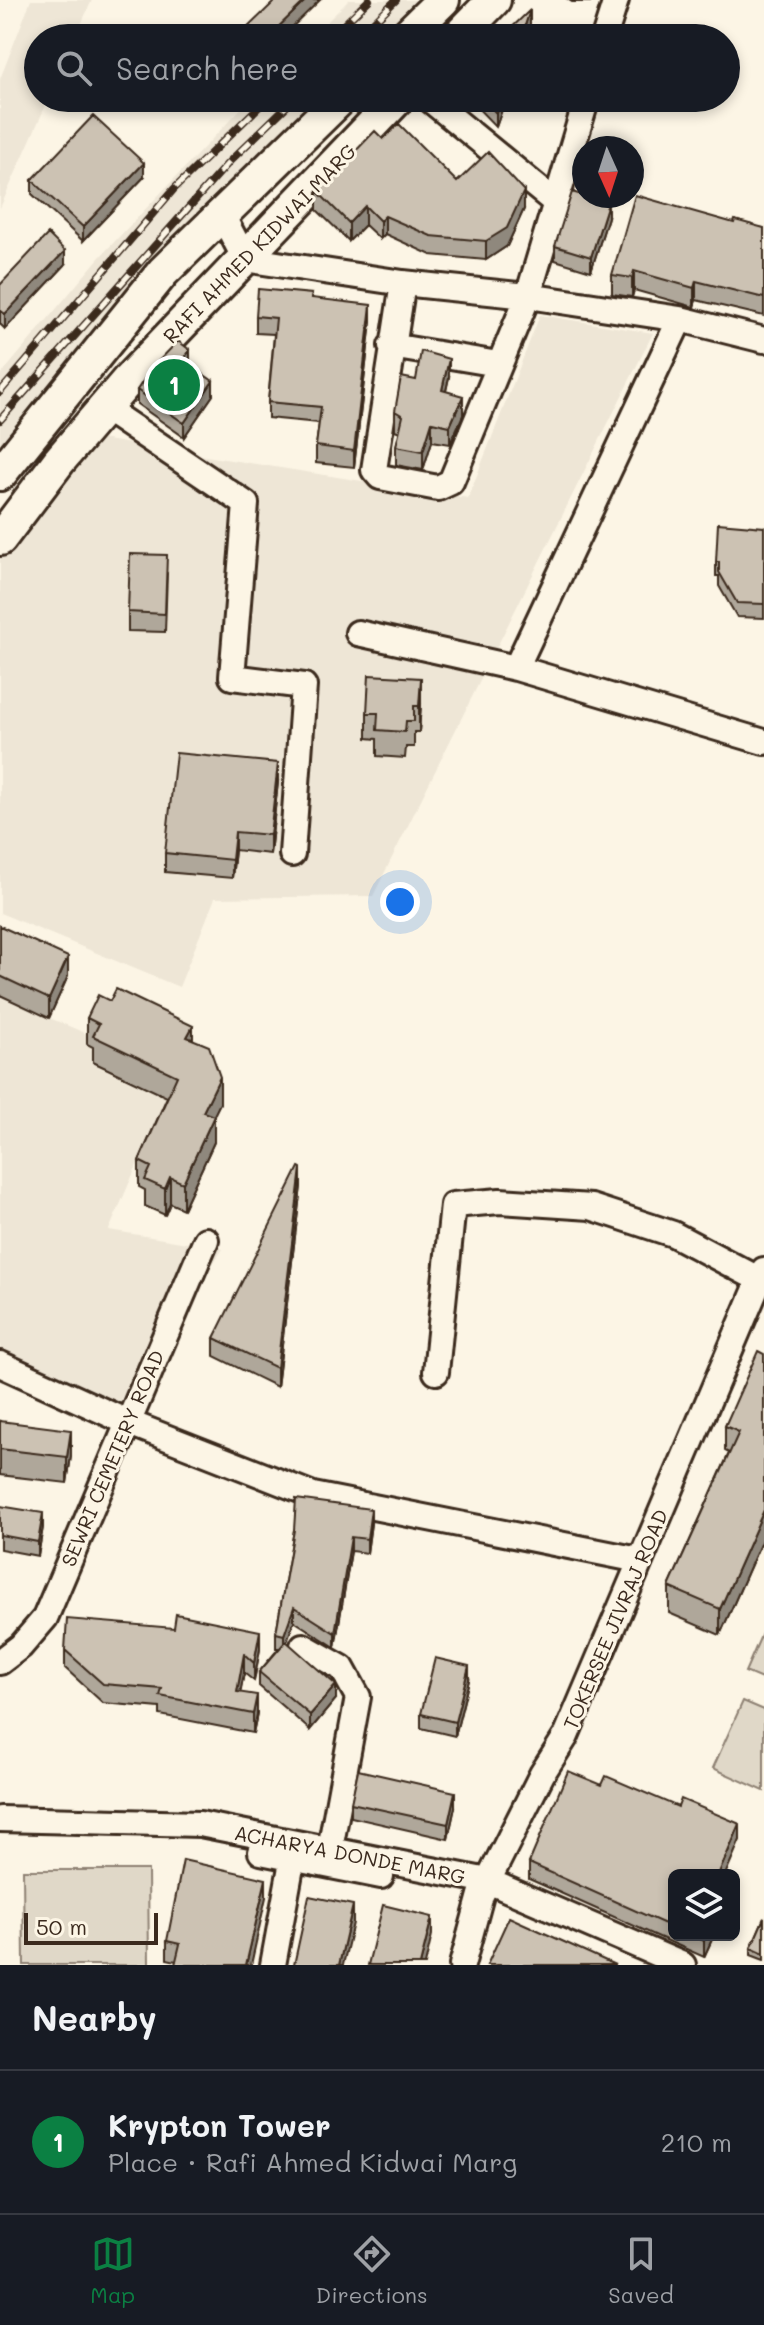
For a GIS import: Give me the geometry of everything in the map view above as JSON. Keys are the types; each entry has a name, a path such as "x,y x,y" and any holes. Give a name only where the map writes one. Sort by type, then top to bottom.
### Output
{"main road":[{"path":"418,24 443,0"},
{"path":"471,24 494,0"},
{"path":"0,474 163,272 326,112"},
{"name":"RAFI AHMED KIDWAI MARG","path":"0,539 11,500 59,461 129,379 385,112"}],"street":[{"path":"608,24 616,0"},
{"path":"445,112 556,203"},
{"path":"403,283 374,470 380,477 438,488 451,482 528,296 583,112"},
{"path":"221,213 245,259 680,319 764,340"},
{"path":"516,668 680,319"},
{"path":"391,346 498,364"},
{"path":"104,408 246,504 232,677 304,686 292,854"},
{"path":"358,633 516,668 764,742"},
{"path":"436,1372 453,1205 500,1201 591,1207 673,1234 763,1278"},
{"name":"SEWRI CEMETERY ROAD","path":"0,1662 21,1646 45,1618 206,1240"},
{"name":"TOKERSEE JIVRAJ ROAD","path":"462,1965 484,1888 542,1774 566,1736 639,1560 763,1278"},
{"path":"0,1364 127,1422 313,1495 639,1560"},
{"path":"303,1646 342,1668 358,1697 330,1849"},
{"name":"ACHARYA DONDE MARG","path":"0,1819 200,1824 294,1851 330,1849 484,1888 641,1957 683,1965"},
{"name":"ACHARYA DONDE MARG","path":"0,1834 205,1841 294,1851 484,1888"},
{"path":"273,1965 294,1851"}],"shaded area":[{"path":"31,0 92,0 81,24 24,24 24,112 43,112 0,208 0,79"},
{"path":"349,0 428,0 403,24 325,24"},
{"path":"238,112 314,112 118,304 0,445 0,376 99,258"},
{"path":"540,315 653,333 373,896 215,898 179,987 0,913 0,555 88,437 468,498"},
{"path":"0,997 85,1033 99,1067 166,1098 109,1230 223,1249 118,1403 0,1349"},
{"path":"764,1629 764,1680 745,1672"},
{"path":"743,1701 764,1710 764,1791 713,1768"},
{"path":"23,1870 148,1870 149,1965 24,1965"}],"building":[{"path":"276,0 306,0 281,24 251,24"},
{"path":"530,10 526,24 516,24"},
{"path":"93,116 144,163 83,227 32,180"},
{"path":"399,124 457,182 488,152 524,191 507,228 486,241 431,236 385,216 380,221 365,206 349,223 317,191 375,131 383,139"},
{"path":"572,192 572,208 606,208 591,257 555,246"},
{"path":"644,198 734,223 735,220 764,228 764,298 696,281 694,288 634,271 632,278 612,275 631,208 644,208"},
{"path":"48,234 65,251 5,314 0,310 0,285"},
{"path":"258,289 312,294 311,298 371,305 354,451 316,446 321,407 268,402 276,318 256,316"},
{"path":"178,341 190,350 183,360 213,381 184,423 137,390 151,369"},
{"path":"421,351 449,359 442,390 463,396 450,426 432,422 423,451 396,446 403,416 395,411 401,377 416,380"},
{"path":"718,523 764,527 764,604 737,603 719,572 719,562 716,562"},
{"path":"130,554 167,555 165,614 128,612"},
{"path":"369,675 421,678 419,706 414,706 414,721 406,721 405,732 377,730 378,713 367,713"},
{"path":"176,753 278,763 270,835 235,832 232,860 165,853"},
{"path":"0,926 68,957 49,999 0,976"},
{"path":"116,989 193,1026 187,1037 209,1046 220,1077 203,1112 214,1116 183,1183 170,1177 165,1189 145,1180 151,1167 139,1161 177,1076 93,1036 99,1024 87,1018 98,995 110,1001"},
{"path":"301,1168 277,1368 214,1338"},
{"path":"758,1351 764,1354 764,1510 720,1609 669,1587 739,1432 725,1426"},
{"path":"0,1421 71,1430 67,1457 0,1449"},
{"path":"296,1499 371,1509 367,1539 351,1537 335,1633 294,1607 284,1635 276,1633 294,1530"},
{"path":"0,1506 43,1513 38,1542 0,1535"},
{"path":"176,1614 260,1631 254,1663 244,1654 237,1692 257,1695 253,1714 160,1696 162,1689 103,1684 65,1650 67,1619 174,1628"},
{"path":"286,1641 336,1685 310,1715 259,1672"},
{"path":"435,1658 469,1666 455,1722 421,1714"},
{"path":"358,1770 455,1792 448,1824 351,1803"},
{"path":"568,1771 602,1785 606,1776 678,1807 681,1799 740,1824 721,1869 668,1869 668,1925 529,1863"},
{"path":"183,1860 266,1879 246,1965 175,1965 180,1944 167,1941"},
{"path":"309,1896 353,1905 339,1965 294,1965"},
{"path":"383,1905 432,1917 420,1965 368,1965"},
{"path":"509,1917 615,1965 487,1965"},
{"path":"764,1918 764,1954 751,1948"}],"railway":[{"path":"344,24 369,0"},
{"path":"371,24 396,0"},
{"path":"0,392 174,189 254,112"},
{"path":"0,420 230,161 281,112"}],"place":[{"name":"Krypton Tower","path":"174,385"}]}
